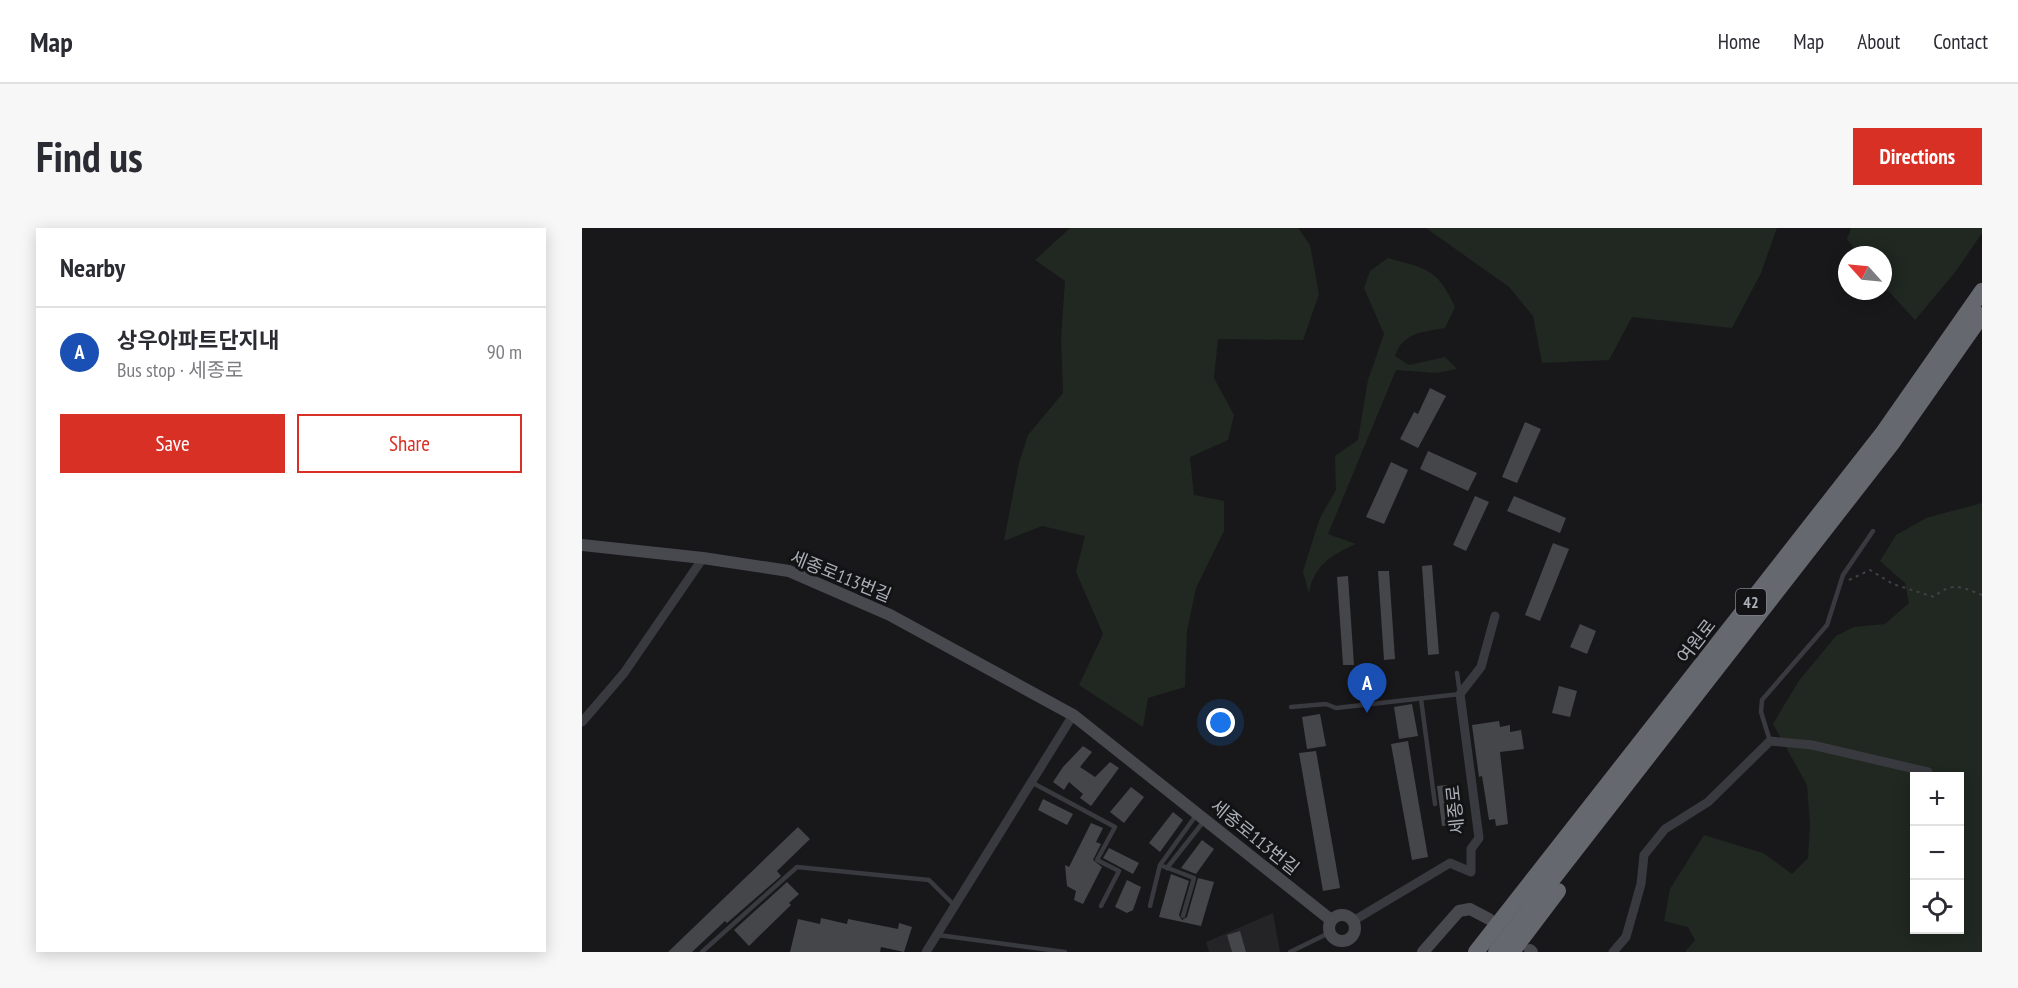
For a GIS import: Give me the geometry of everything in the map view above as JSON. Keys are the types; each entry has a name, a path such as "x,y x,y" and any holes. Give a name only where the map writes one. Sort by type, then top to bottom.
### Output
{"highway":[{"name":"여원로","path":"1476,952 1525,915 1882,434 1982,291"},
{"name":"여원로","path":"1496,952 1893,442 1982,315"},
{"path":"1512,952 1525,915"}],"street":[{"name":"세종로113번길","path":"582,544 789,571 890,615 1073,715 1201,817 1330,927"},
{"path":"582,722 624,673 703,558"},
{"path":"1460,694 1481,667 1495,616"},
{"name":"세종로","path":"1353,921 1450,863 1471,872 1471,849 1479,838 1460,694"},
{"path":"927,952 935,934 1073,715"},
{"path":"1612,952 1626,937 1641,884 1644,855 1665,829 1708,802 1770,741 1812,745 1928,772"},
{"path":"1423,952 1459,911 1470,909 1489,919"},
{"path":"1342,915 1353,921 1354,934 1349,946 1339,941 1330,927 1342,915"},
{"path":"1466,952 1498,918 1525,915"}],"lane":[{"path":"1770,741 1761,712 1762,700 1827,625 1843,575 1873,531"},
{"path":"1291,707 1326,704 1336,708 1460,694 1457,673"},
{"path":"1421,699 1435,804"},
{"path":"1031,782 1114,827 1097,860 1119,871 1101,906"},
{"path":"1150,906 1160,865 1201,817"},
{"path":"1167,868 1201,817"},
{"path":"1160,865 1194,878 1183,916"},
{"path":"702,952 797,867 929,880 954,905"},
{"path":"1290,952 1330,927"},
{"path":"935,934 1065,952"}],"path":[{"path":"1839,586 1870,570 1893,584 1934,597 1941,591 1953,587 1967,587 1982,595"}],"shaded area":[{"path":"1070,228 1298,228 1310,245 1319,294 1303,340 1218,339 1214,378 1234,415 1228,440 1190,457 1194,495 1224,501 1224,531 1196,588 1187,631 1185,687 1148,698 1143,727 1079,685 1103,634 1076,572 1085,536 1042,526 1004,541 1019,463 1028,435 1063,393 1061,339 1065,281 1035,260"},
{"path":"1426,228 1777,228 1761,273 1732,328 1632,317 1609,360 1542,363 1533,316 1509,287"},
{"path":"1851,228 1982,228 1982,233 1956,271 1915,320 1892,295 1892,246 1852,246 1847,239"},
{"path":"1388,258 1422,268 1436,277 1449,294 1455,307 1445,328 1415,334 1403,342 1395,356 1409,365 1445,357 1457,369 1436,373 1396,370 1328,534 1356,544 1331,557 1319,569 1311,584 1309,594 1303,571 1320,518 1336,490 1335,456 1358,440 1368,380 1384,334 1364,288 1370,271"},
{"path":"1982,503 1982,952 1685,952 1695,940 1688,927 1664,921 1670,889 1704,835 1763,853 1792,874 1808,858 1810,824 1807,785 1773,724 1798,682 1836,636 1854,627 1885,624 1909,603 1905,583 1880,561 1896,535 1926,518"},
{"path":"1273,913 1280,952 1209,952 1206,942"}],"building":[{"path":"1430,388 1446,396 1418,448 1400,439 1414,412 1418,414"},
{"path":"1525,422 1541,429 1517,483 1502,477"},
{"path":"1428,451 1477,473 1468,491 1420,469"},
{"path":"1391,462 1408,470 1384,524 1366,517"},
{"path":"1475,496 1489,502 1466,551 1453,545"},
{"path":"1514,496 1566,518 1560,533 1507,511"},
{"path":"1553,543 1569,549 1540,621 1525,615"},
{"path":"1432,565 1439,654 1428,655 1422,566"},
{"path":"1378,571 1389,571 1395,659 1384,660"},
{"path":"1348,576 1354,665 1343,665 1337,577"},
{"path":"1580,624 1596,631 1587,654 1570,647"},
{"path":"1559,686 1577,691 1570,717 1552,713"},
{"path":"1412,704 1418,736 1399,739 1394,707"},
{"path":"1320,714 1326,746 1307,749 1302,717"},
{"path":"1499,721 1500,727 1510,725 1510,732 1521,730 1524,749 1500,752 1508,824 1496,826 1495,819 1489,820 1482,776 1479,777 1472,725"},
{"path":"1408,741 1428,857 1412,860 1391,744"},
{"path":"1083,746 1092,752 1080,767 1095,777 1110,762 1119,768 1091,806 1080,798 1083,794 1069,782 1064,790 1053,782 1063,767"},
{"path":"1316,751 1340,888 1323,891 1299,753"},
{"path":"1447,785 1452,825 1442,826 1437,786"},
{"path":"1131,787 1144,797 1124,823 1110,812"},
{"path":"1043,799 1073,814 1067,825 1038,810"},
{"path":"1173,812 1183,820 1160,852 1149,843"},
{"path":"1091,823 1103,828 1096,842 1101,844 1093,860 1102,867 1083,904 1074,900 1076,891 1067,886 1065,865 1069,867"},
{"path":"798,827 810,839 777,871 781,876 727,923 725,921 692,952 668,952"},
{"path":"1202,840 1214,849 1196,874 1181,868"},
{"path":"1109,848 1139,863 1133,874 1103,858"},
{"path":"1171,874 1189,881 1179,915 1182,920 1187,917 1198,878 1214,882 1201,926 1159,917"},
{"path":"1127,880 1141,887 1133,910 1127,913 1115,907"},
{"path":"787,882 799,894 789,903 791,905 749,946 734,930"},
{"path":"821,918 847,924 848,919 898,929 899,923 912,927 904,952 881,947 880,952 790,952 798,919 820,924"},
{"path":"1240,931 1246,952 1232,952 1227,935"}],"place":[{"name":"상우아파트단지내","path":"1367,713"}]}
